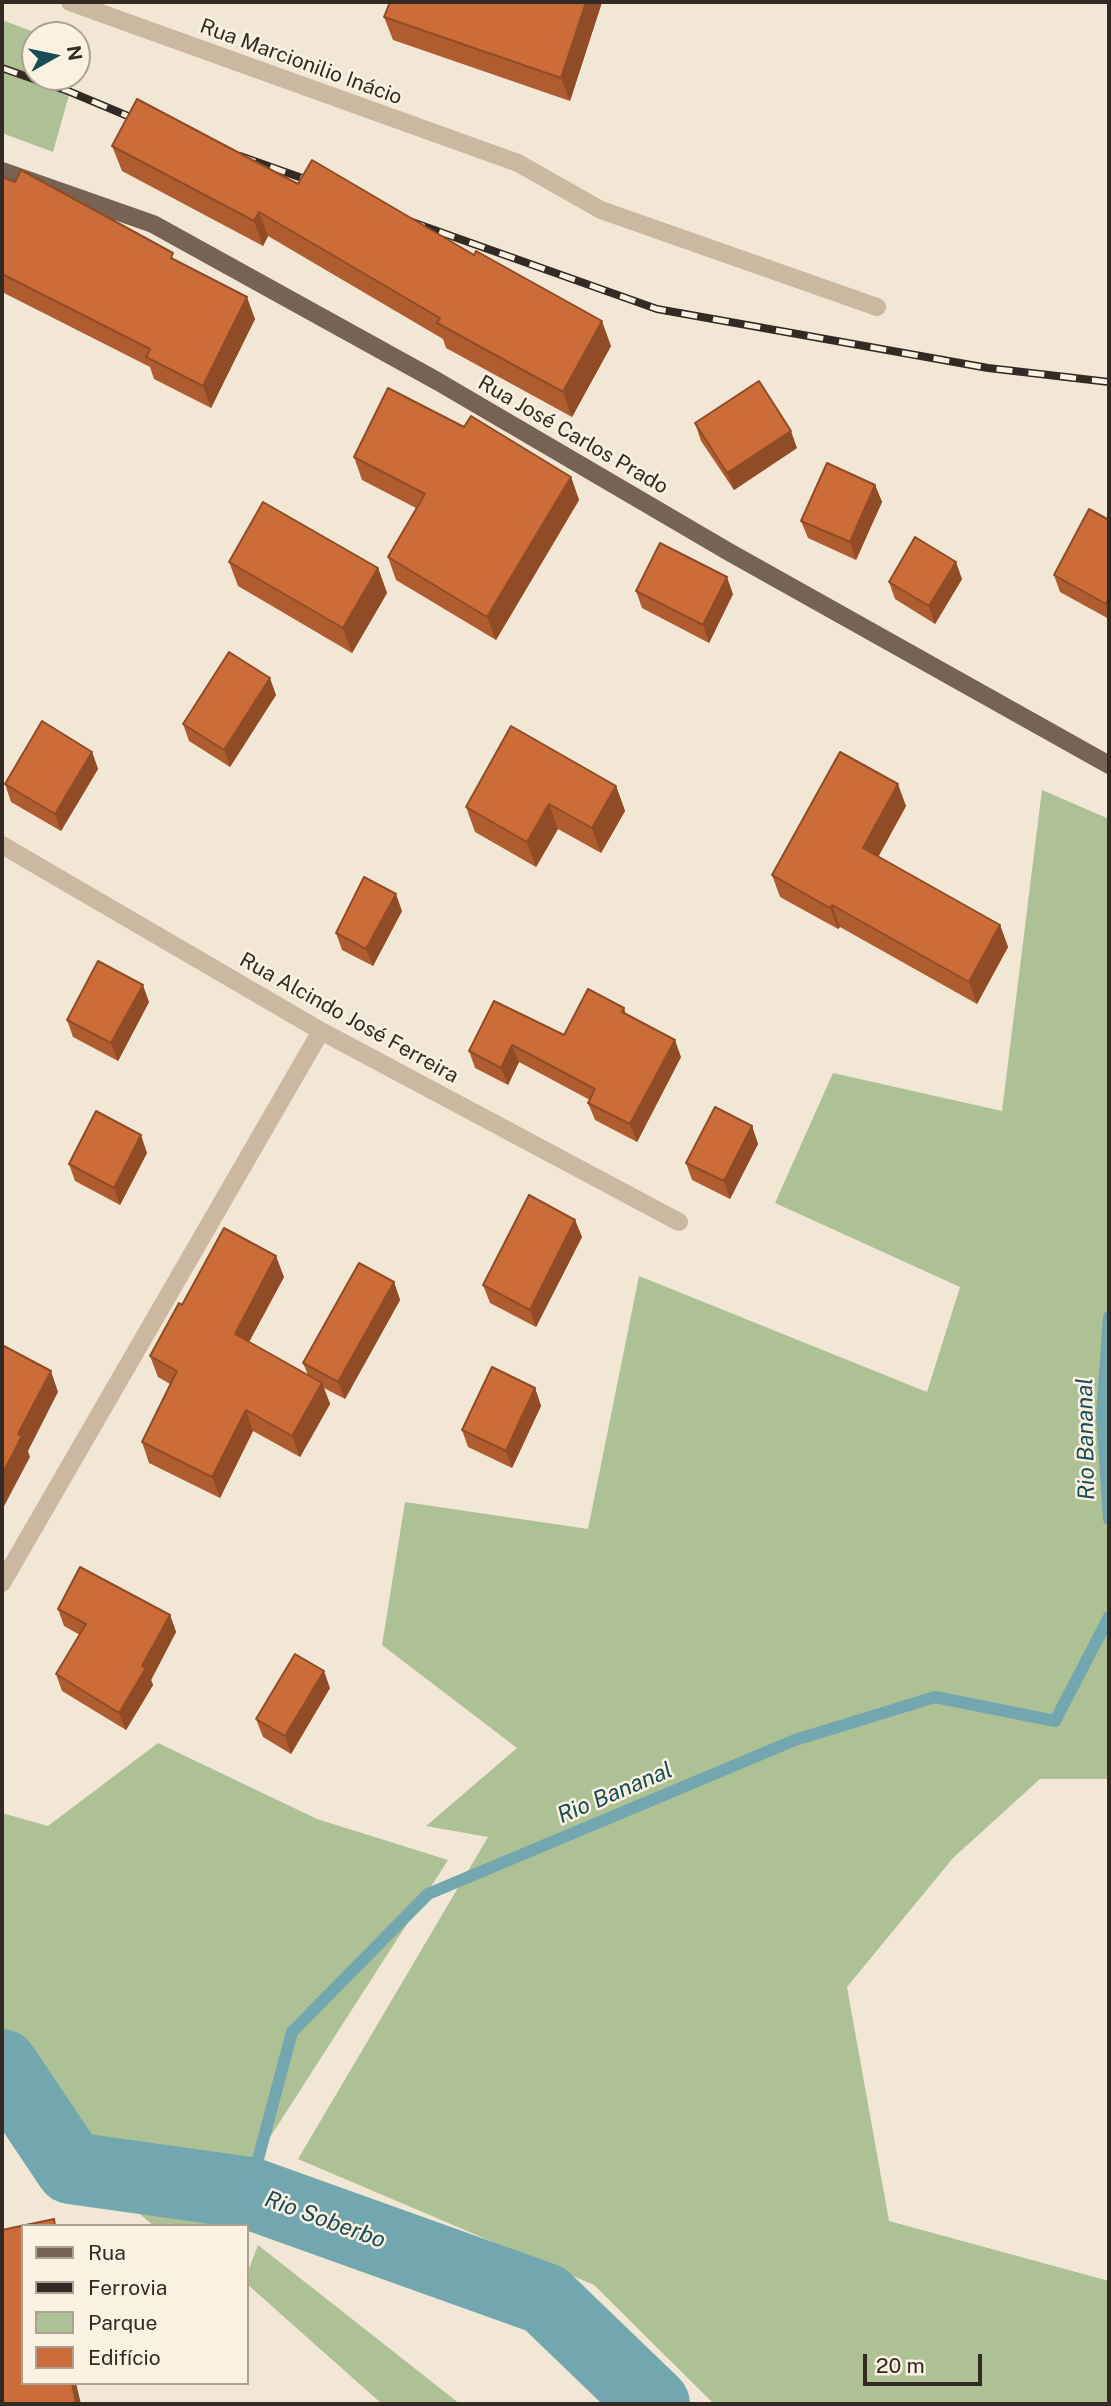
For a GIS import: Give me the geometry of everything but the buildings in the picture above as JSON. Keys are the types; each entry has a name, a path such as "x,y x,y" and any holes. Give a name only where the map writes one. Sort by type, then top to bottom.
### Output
{"main road":[{"name":"Rua José Carlos Prado","path":"2,171 153,224 437,381 729,552 1109,765"}],"street":[{"name":"Rua Marcionilio Inácio","path":"70,2 517,163 601,210 877,307"},
{"name":"Rua Alcindo José Ferreira","path":"2,845 321,1031 679,1222"},
{"path":"2,1583 321,1031"}],"green space":[{"path":"2,20 21,27 21,91 70,91 53,152 2,133"},
{"path":"1042,790 1109,819 1109,1779 1040,1779 953,1858 847,1987 889,2221 1109,2281 1109,2404 714,2404 594,2285 298,2159 488,1837 426,1826 517,1748 382,1645 405,1502 588,1529 639,1276 927,1392 960,1287 775,1203 833,1073 1002,1111"},
{"path":"158,1743 317,1819 448,1860 214,2224 152,2224 2,2099 2,1813 48,1826"},
{"path":"258,2245 460,2404 382,2404 248,2285 248,2271"}],"waterway":[{"name":"Rio Bananal","path":"1109,1317 1102,1416 1109,1519"},
{"name":"Rio Bananal","path":"249,2193 292,2032 428,1894 795,1740 935,1697 1055,1721 1109,1617"},
{"name":"Rio Soberbo","path":"2,2065 71,2168 249,2193 545,2299 654,2404"}],"railway":[{"path":"2,68 68,91 147,124"},
{"path":"240,156 319,184"},
{"path":"409,221 657,309 988,368 1109,382"}]}
